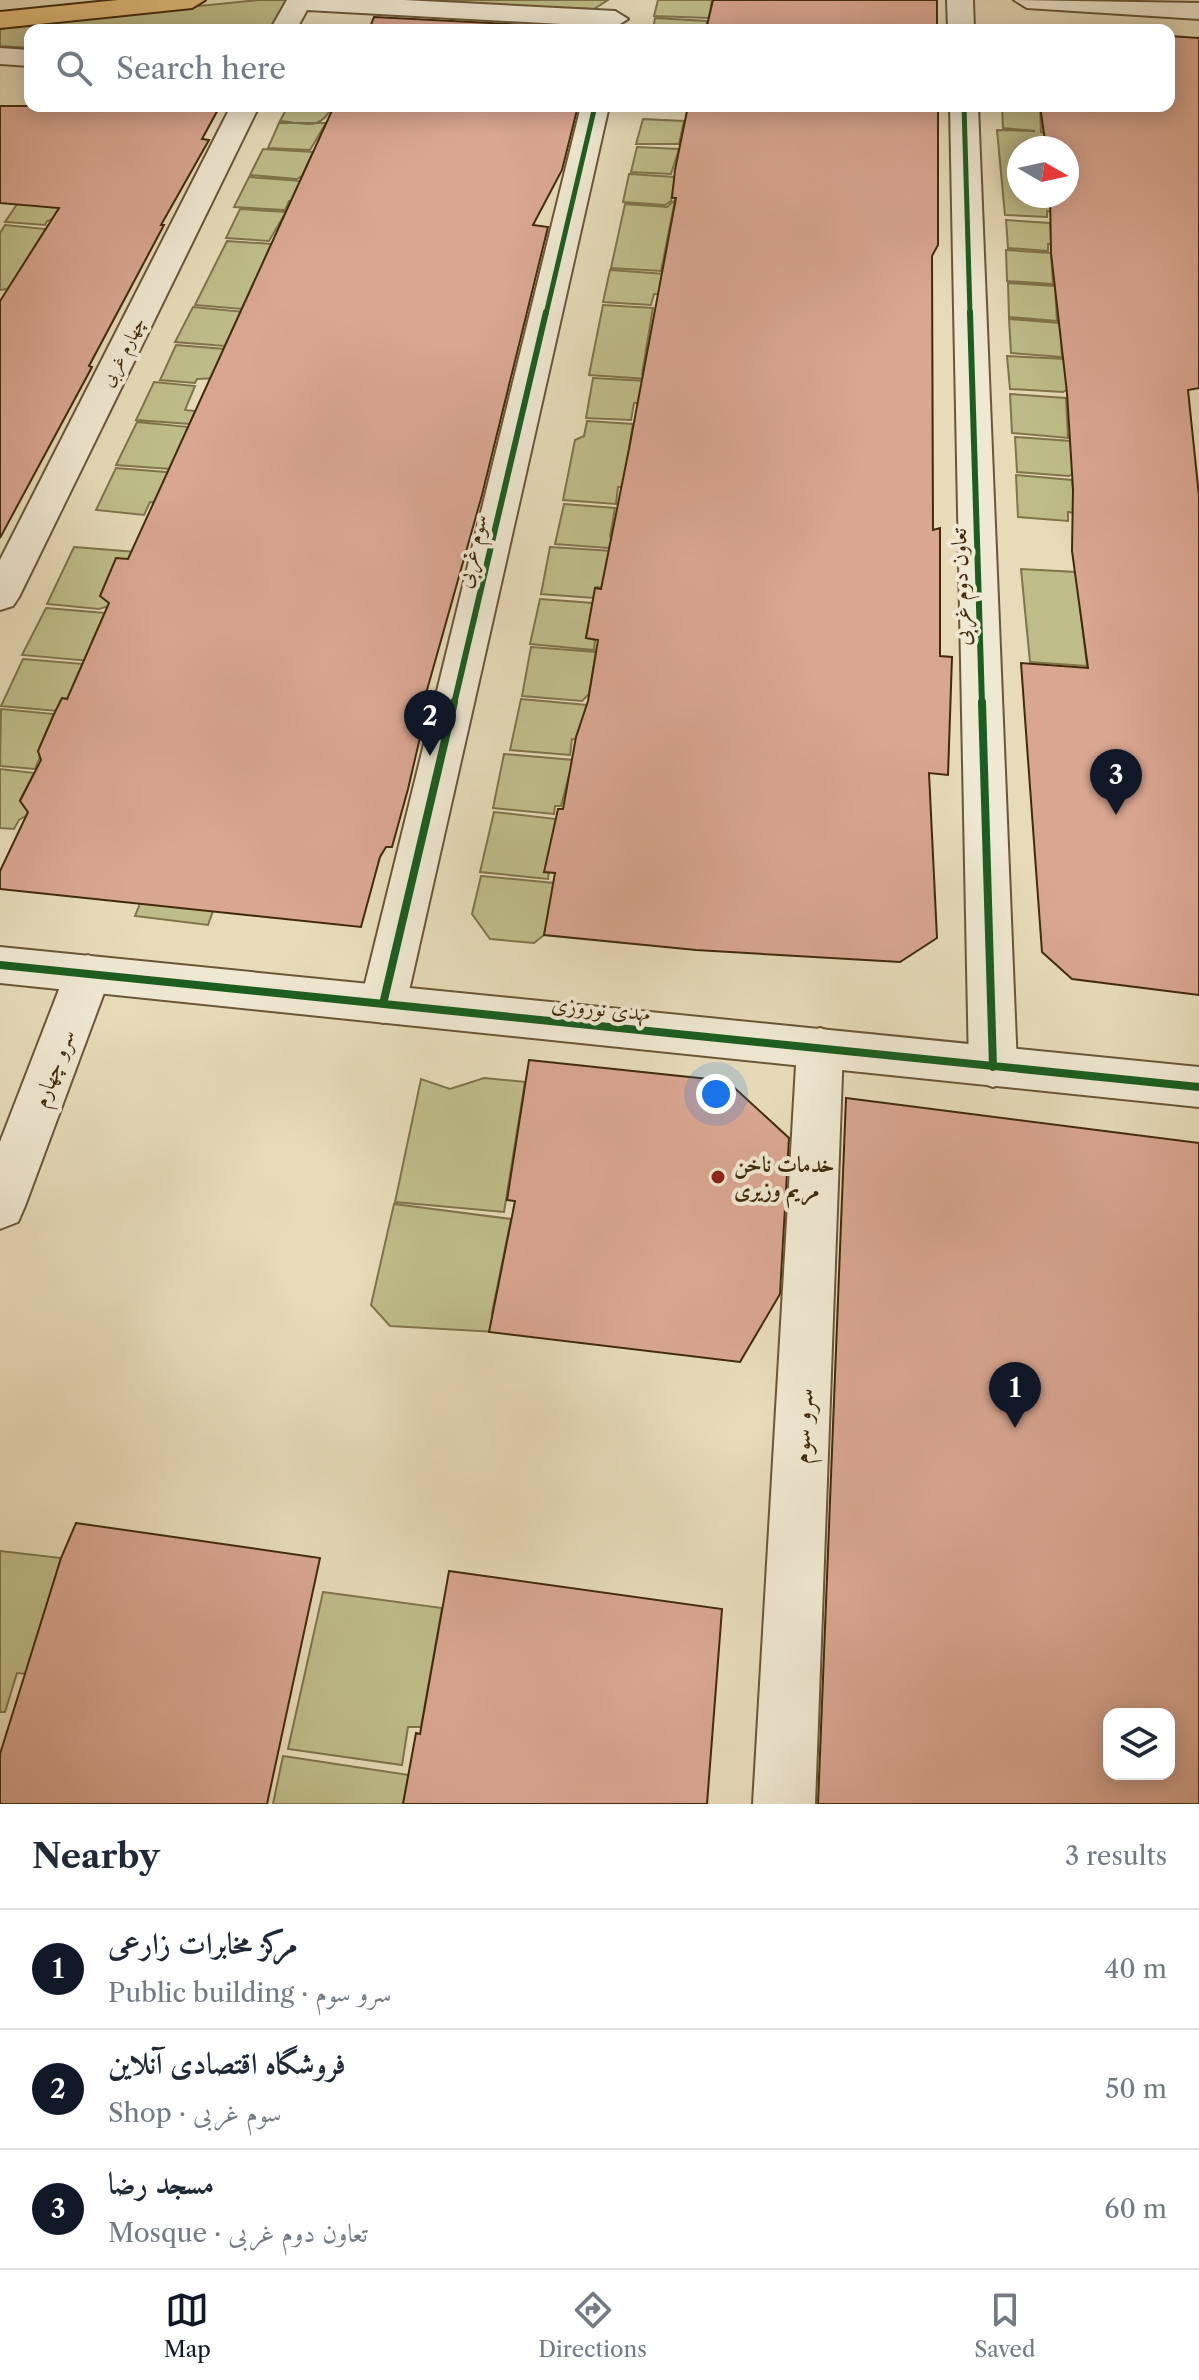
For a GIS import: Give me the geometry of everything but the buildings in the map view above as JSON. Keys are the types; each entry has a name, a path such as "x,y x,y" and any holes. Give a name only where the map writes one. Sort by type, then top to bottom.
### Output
{"highway":[{"path":"0,20 192,0"}],"street":[{"path":"960,0 961,24"},
{"path":"1027,0 1199,11"},
{"path":"286,24 298,2 616,16"},
{"path":"0,56 24,58"},
{"name":"چهارم غربی","path":"0,597 242,112"},
{"name":"سوم غربی","path":"383,1004 594,112"},
{"name":"تعاون دوم غربی","path":"964,112 993,1067"},
{"name":"مهدی نوروزی","path":"0,965 1199,1087"},
{"name":"سرو چهارم","path":"0,1206 88,974"},
{"name":"سرو سوم","path":"784,1804 820,1048"}],"shaded area":[{"path":"259,0 294,0 274,24 24,24 24,48 0,46 0,26"},
{"path":"324,0 608,0 594,9"},
{"path":"658,0 712,0 709,18 654,16"},
{"path":"655,18 707,21 707,24 654,24"},
{"path":"285,112 329,112 317,123 280,121"},
{"path":"1002,112 1040,112 1041,132 1051,133 1051,136 1007,136 1007,208 1052,208 1052,212 1047,211 1047,217 1005,215 997,130 1035,131 1003,128"},
{"path":"643,119 684,121 679,144 636,144"},
{"path":"279,123 326,123 310,150 268,148"},
{"path":"637,147 679,149 671,174 631,172"},
{"path":"263,149 313,152 302,176 297,179 250,175"},
{"path":"629,174 675,177 671,201 665,205 623,202"},
{"path":"249,177 315,182 307,202 289,201 285,210 234,207"},
{"path":"24,194 59,197 63,216 47,221 45,225 5,222"},
{"path":"675,200 661,271 611,268 625,204 667,207"},
{"path":"240,209 286,212 269,241 226,238"},
{"path":"1006,220 1050,223 1052,244 1048,244 1048,251 1008,248"},
{"path":"5,225 46,229 15,288 0,290 0,233"},
{"path":"227,241 272,244 242,309 195,305"},
{"path":"1006,250 1051,253 1053,284 1007,281"},
{"path":"610,270 665,274 662,294 654,294 651,305 603,302"},
{"path":"1008,283 1055,286 1057,321 1009,317"},
{"path":"603,305 653,308 642,374 654,376 649,379 589,375"},
{"path":"193,307 245,312 225,346 175,342"},
{"path":"1009,319 1060,323 1062,357 1011,353"},
{"path":"176,345 225,349 219,378 197,379 195,383 160,380"},
{"path":"1007,356 1065,359 1068,389 1063,392 1010,389"},
{"path":"593,378 647,381 640,403 634,403 631,420 586,418"},
{"path":"154,382 195,386 185,410 195,411 190,424 136,420"},
{"path":"1010,394 1066,398 1068,438 1012,433"},
{"path":"587,421 633,424 623,487 618,487 616,504 563,500 575,440 584,436"},
{"path":"137,422 189,427 170,469 116,465"},
{"path":"1015,437 1071,441 1074,473 1069,476 1017,472"},
{"path":"116,468 178,473 165,503 150,502 144,515 96,510"},
{"path":"1016,475 1072,480 1075,513 1068,512 1068,521 1018,517"},
{"path":"564,504 615,508 610,536 613,541 608,548 555,544"},
{"path":"74,547 136,552 116,604 99,609 47,604"},
{"path":"550,547 613,551 607,588 596,587 594,598 541,594"},
{"path":"1021,569 1076,572 1087,666 1030,662"},
{"path":"540,599 593,603 586,638 595,640 594,650 530,644"},
{"path":"46,608 105,613 90,647 90,661 22,655"},
{"path":"531,647 596,652 589,694 582,701 522,696"},
{"path":"23,659 96,665 58,711 1,706"},
{"path":"521,699 587,705 582,740 572,739 570,755 510,750"},
{"path":"1,709 54,714 38,751 40,757 35,769 0,766"},
{"path":"504,754 573,760 561,806 555,806 554,814 493,808"},
{"path":"0,769 34,773 20,800 29,814 19,820 14,829 0,828"},
{"path":"494,812 556,819 545,871 549,872 548,879 480,872"},
{"path":"164,844 208,911 213,911 208,925 135,916"},
{"path":"481,876 554,883 544,935 534,943 490,939 472,914"},
{"path":"484,1078 525,1082 504,1212 395,1202 421,1079 450,1089"},
{"path":"394,1204 511,1219 492,1313 496,1332 390,1326 371,1305"},
{"path":"0,1551 61,1558 27,1674 17,1673 5,1712 0,1712"},
{"path":"323,1592 442,1608 421,1727 408,1727 402,1765 288,1749"},
{"path":"283,1756 409,1775 403,1804 273,1804"}],"cycle path":[{"path":"383,1004 594,112"},
{"path":"964,112 993,1067"},
{"path":"0,965 1199,1087"}],"place":[{"name":"فروشگاه اقتصادی آنلاین","path":"430,756"},
{"name":"مسجد رضا","path":"1116,815"},
{"name":"خدمات ناخن مریم وزیری","path":"718,1177"},
{"name":"مرکز مخابرات زارعی","path":"1015,1428"}]}
